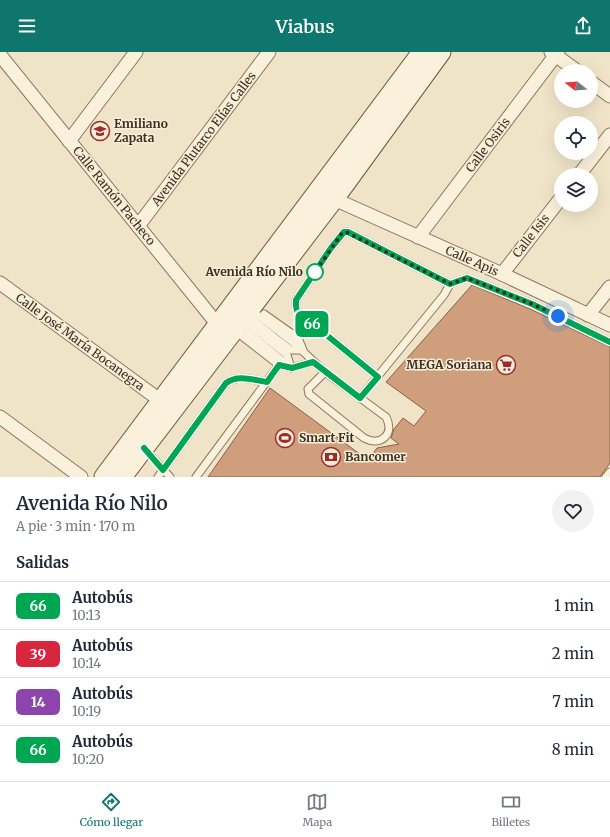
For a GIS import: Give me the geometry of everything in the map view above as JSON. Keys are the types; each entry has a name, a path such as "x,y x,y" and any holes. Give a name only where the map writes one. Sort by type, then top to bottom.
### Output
{"main road":[{"path":"104,477 161,401 239,320 422,52"},
{"path":"122,477 239,320 334,199 441,52"}],"street":[{"path":"69,141 136,52"},
{"name":"Avenida Plutarco Elías Calles","path":"138,226 269,52"},
{"path":"555,53 568,64"},
{"name":"Calle Osiris","path":"418,237 555,53"},
{"name":"Calle Ramón Pacheco","path":"0,55 138,226 239,320"},
{"path":"598,87 610,96"},
{"path":"584,168 610,135"},
{"name":"Calle Apis","path":"334,199 502,274 610,325"},
{"name":"Calle Isis","path":"502,274 554,207"},
{"name":"Calle José María Bocanegra","path":"0,283 161,401"},
{"path":"588,315 610,287"},
{"path":"0,417 81,477"}],"lane":[{"path":"378,377 297,311 296,300 342,233 348,232 450,284"},
{"path":"360,398 444,295 450,284 467,278 532,304 610,342"},
{"path":"239,320 274,337 291,350 303,350"},
{"path":"239,320 298,338 303,350 313,362 386,417 389,423 385,437 374,441 364,438 309,394 308,389 325,372"},
{"path":"239,320 279,365 292,368 313,362"},
{"path":"239,320 292,368"},
{"path":"196,477 279,365"},
{"path":"158,477 226,383 232,379 239,378 267,382"},
{"path":"144,448 170,477"},
{"path":"606,477 610,472"}],"building":[{"name":"MEGA Soriana","path":"472,285 530,309 610,347 610,463 600,477 208,477 270,388 368,460 377,448 399,444 391,438 394,429 403,418 414,426 426,411 386,382"}],"bus line":[{"name":"66","path":"144,448 163,470 226,383 235,378 267,382 279,365 292,368 313,362 360,398 378,377 297,311 296,306 296,300 331,248 344,232 348,232 450,284 467,278 532,304 610,342"}],"place":[{"name":"Emiliano Zapata","path":"100,131"},
{"name":"Avenida Río Nilo","path":"315,272"},
{"name":"MEGA Soriana","path":"506,365"},
{"name":"Smart Fit","path":"285,438"},
{"name":"Bancomer","path":"331,457"}],"route":[{"path":"315,272 314,274 342,233 348,232 450,284 467,278 558,316"}]}
